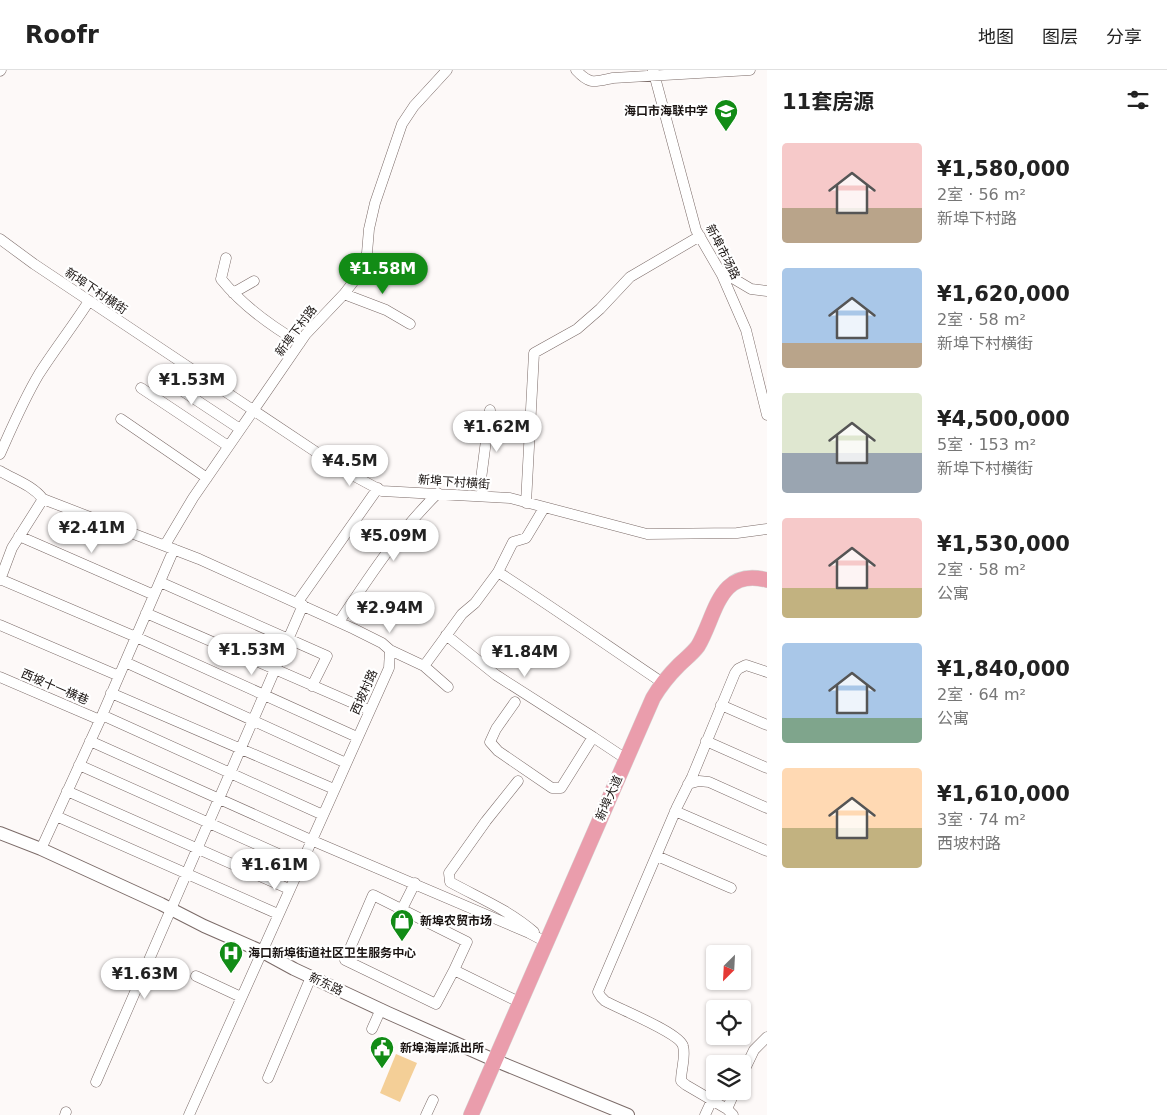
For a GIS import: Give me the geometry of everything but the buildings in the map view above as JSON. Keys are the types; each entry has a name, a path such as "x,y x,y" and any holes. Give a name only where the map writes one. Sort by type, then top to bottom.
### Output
{"main road":[{"name":"新埠大道","path":"471,1115 647,710 663,683 698,645 717,602 726,588 739,580 758,578 767,580"},
{"name":"新埠大道","path":"463,1115 482,1073 494,1060"}],"street":[{"name":"新埠下村路","path":"41,849 160,582 177,523 300,343 354,281 367,253 369,229 375,203 402,124 414,106 446,70"},
{"path":"576,70 585,80 597,81 654,72 750,70"},
{"name":"新埠市场路","path":"654,72 696,230 718,269 746,330 767,415"},
{"path":"526,503 534,353 578,329 630,277 700,236"},
{"name":"新埠下村横街","path":"0,239 343,470 382,491 510,498 647,534 736,533 767,529"},
{"path":"226,258 221,279 233,293 300,343"},
{"path":"718,269 752,288 767,291"},
{"path":"233,293 254,281"},
{"path":"344,294 386,310 410,324"},
{"path":"0,454 27,394 75,324 89,300"},
{"path":"169,382 240,429"},
{"path":"142,388 228,446"},
{"path":"483,496 481,479 490,410"},
{"path":"121,419 206,478"},
{"path":"0,471 22,481 43,499 170,547 339,622 424,666 448,687"},
{"path":"96,1082 275,670 300,604 378,488"},
{"path":"339,622 383,556 438,493"},
{"path":"43,499 3,561 0,580 136,638 357,738"},
{"path":"424,666 446,635 498,572 513,542 526,538 544,508"},
{"path":"19,536 154,595"},
{"path":"498,572 663,683"},
{"path":"160,582 327,656 312,686"},
{"path":"146,613 369,710"},
{"path":"0,625 119,676"},
{"path":"446,635 496,675 626,759"},
{"name":"西坡村路","path":"190,1115 388,668 390,650"},
{"path":"125,662 346,763"},
{"path":"706,1097 682,1081 684,1050 683,1043 679,1039 605,1001 598,992 738,669 746,665 767,672"},
{"name":"西坡十一横巷","path":"0,677 101,717 323,815"},
{"path":"112,693 334,789"},
{"path":"515,702 496,729 490,742 498,751 552,788 562,788 593,738"},
{"path":"721,705 767,725"},
{"path":"90,741 311,840 530,933 546,942"},
{"path":"706,741 767,768"},
{"path":"79,765 301,864"},
{"path":"518,781 486,821 449,873 450,882 510,914 546,942"},
{"path":"688,784 699,781 708,782 767,808"},
{"path":"68,791 289,889"},
{"path":"676,811 767,851"},
{"path":"56,816 278,914"},
{"name":"新东路","path":"0,832 170,909 381,1010 494,1060 628,1115"},
{"path":"657,856 731,888"},
{"path":"402,909 415,883"},
{"path":"373,895 467,942 454,970 436,1004 345,960 373,895"},
{"path":"454,970 519,1002"},
{"path":"196,976 241,997"},
{"path":"268,1078 311,977"},
{"path":"372,1029 381,1010"},
{"path":"751,1056 754,1050 767,1037"},
{"path":"426,1115 433,1100"},
{"path":"705,1115 712,1100 730,1113 733,1100"}],"shaded area":[{"path":"396,1054 417,1063 400,1102 380,1093"}],"place":[{"name":"海口市海联中学","path":"726,132"},
{"name":"新埠农贸市场","path":"402,942"},
{"name":"海口新埠街道社区卫生服务中心","path":"231,974"},
{"name":"新埠海岸派出所","path":"382,1069"}]}
